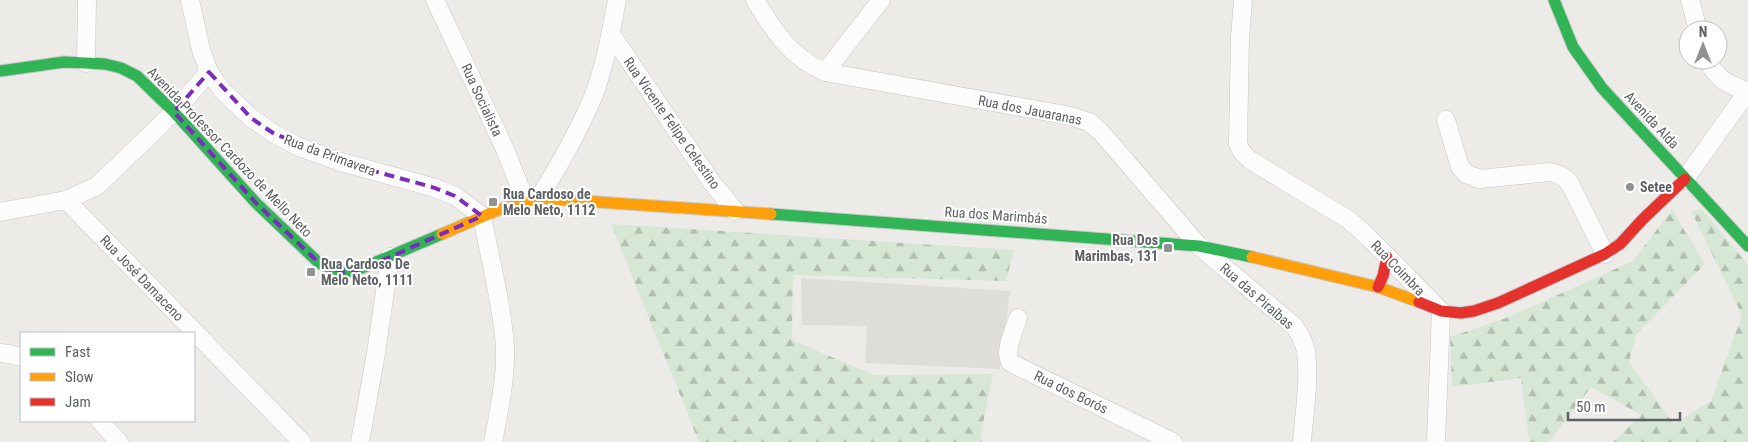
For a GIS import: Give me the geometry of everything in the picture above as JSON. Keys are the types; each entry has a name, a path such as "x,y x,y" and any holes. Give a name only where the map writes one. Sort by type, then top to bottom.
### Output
{"main road":[{"name":"Avenida Alda","path":"1554,0 1573,47 1602,88 1748,246"},
{"name":"Avenida Professor Cardozo de Mello Neto","path":"0,71 64,62 105,64 121,68 137,76 174,112 256,203 319,263 342,272 355,271 482,216 532,200"},
{"path":"1441,311 1461,313 1482,309 1605,254 1620,244 1643,219 1686,179"},
{"name":"Rua dos Marimbás","path":"532,200 735,210 1198,246 1229,251 1378,287 1441,311"},
{"path":"1378,287 1383,276 1387,257"}],"street":[{"path":"86,0 86,63"},
{"name":"Rua da Primavera","path":"190,0 200,50 209,72 222,90 251,118 299,147 341,162 432,186 455,196 482,216"},
{"name":"Rua Socialista","path":"435,0 504,147 532,200"},
{"name":"Rua Vicente Felipe Celestino","path":"532,200 560,166 593,95 611,34 617,0"},
{"path":"755,0 776,34 790,49 818,69 881,0"},
{"name":"Rua Coimbra","path":"1243,0 1237,136 1242,152 1250,160 1349,220 1441,311"},
{"path":"1690,0 1695,20"},
{"name":"Rua Vicente Felipe Celestino","path":"611,34 710,180 735,210"},
{"name":"Rua dos Jauaranas","path":"818,69 1071,116 1089,122 1109,141 1198,246"},
{"path":"1686,179 1748,92 1725,83 1713,70"},
{"path":"0,212 66,200 80,195 102,181 174,112 209,72"},
{"path":"1446,120 1460,168 1472,178 1480,179 1549,172 1564,177 1570,184 1605,254"},
{"name":"Rua José Damaceno","path":"66,200 195,332"},
{"path":"482,216 505,349 503,378 493,442"},
{"name":"Rua das Piraíbas","path":"1198,246 1294,326 1301,336 1306,350 1302,442"},
{"path":"360,442 376,353 390,257"},
{"path":"1436,442 1441,311"},
{"name":"Rua dos Borós","path":"1018,318 1007,352 1011,363 1174,442"},
{"name":"Rua José Damaceno","path":"195,332 302,442"},
{"path":"0,353 20,357"},
{"path":"101,422 115,441"}],"highlighted area":[{"path":"209,72 251,118 273,133 341,162 432,187 455,196 482,216 355,271 342,272 319,263 256,203 174,112"}],"shaded area":[{"path":"801,278 1010,291 1000,369 865,363 867,326 802,325"}],"green space":[{"path":"1702,209 1748,265 1748,442 1613,442 1641,415 1591,387 1549,442 1529,442 1521,378 1452,387 1450,337 1506,318 1633,261 1672,210 1705,264 1636,335 1629,362 1674,424 1711,401 1742,315 1691,211"},
{"path":"611,224 1014,250 1006,281 793,275 792,340 874,375 993,374 980,438 982,442 699,442"}],"traffic: fast":[{"path":"1554,0 1573,47 1602,88 1748,246"},
{"path":"0,71 64,62 105,64 121,68 137,76 174,112 256,203 319,263 328,267 355,271 442,234"},
{"path":"771,214 1199,246 1252,257"}],"traffic: slow":[{"path":"442,234 498,210 539,198 771,214"},
{"path":"1252,257 1378,287 1419,302"}],"traffic: jam":[{"path":"1419,302 1441,311 1461,313 1474,311 1498,303 1605,254 1620,244 1685,179"},
{"path":"1378,287 1383,276 1387,257"}],"place":[{"name":"Setee","path":"1630,187"},
{"name":"Rua Cardoso de Melo Neto, 1112","path":"493,202"},
{"name":"Rua Dos Marimbas, 131","path":"1168,248"},
{"name":"Rua Cardoso De Melo Neto, 1111","path":"311,272"}]}
